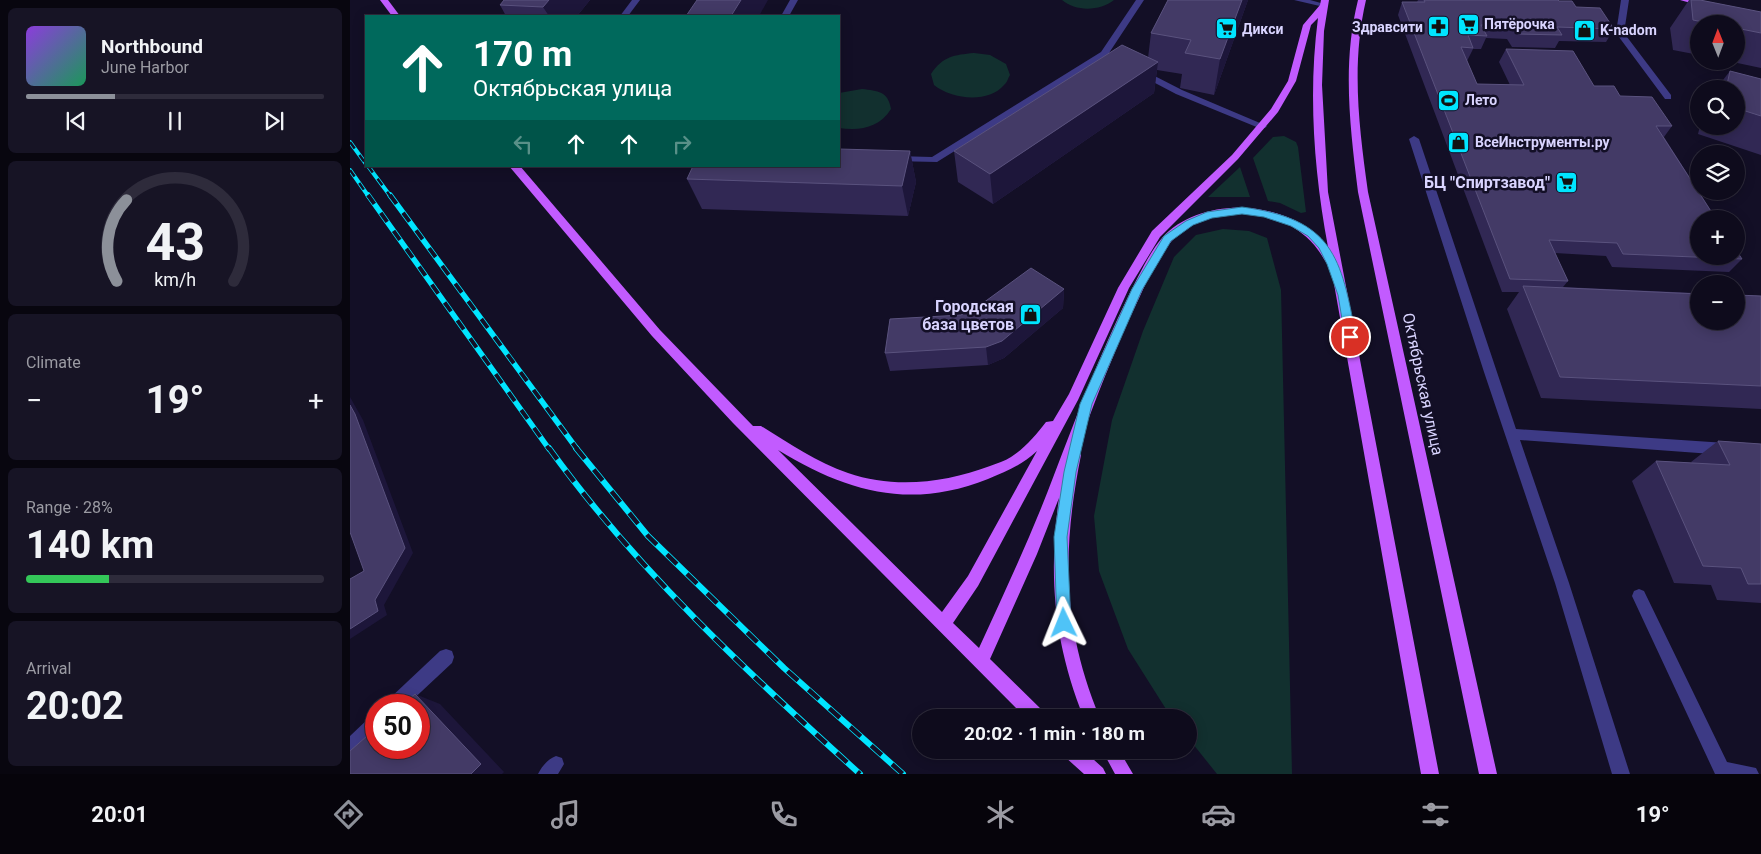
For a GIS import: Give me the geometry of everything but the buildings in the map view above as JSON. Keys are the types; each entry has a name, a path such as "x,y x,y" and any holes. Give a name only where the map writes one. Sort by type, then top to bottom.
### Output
{"main road":[{"path":"384,0 395,15"},
{"name":"Октябрьская улица","path":"1362,0 1355,23 1352,74 1355,129 1363,192 1488,774"},
{"path":"1684,0 1713,7"},
{"path":"981,660 1030,553 1080,400 1124,288 1156,234 1235,157 1262,126 1288,88 1307,25 1325,2"},
{"path":"1325,2 1318,73 1318,128 1323,192 1430,774"},
{"path":"515,167 656,333 738,419 1029,709"},
{"path":"943,624 974,581 1080,400 1137,289 1167,239 1189,223 1210,215 1242,210 1266,214 1294,224 1311,234 1323,246 1332,264 1343,295"},
{"path":"738,419 816,466 851,480 889,488 939,487 979,477 1015,462 1080,400"},
{"path":"1080,400 1060,537 1064,623 1072,662 1088,709"},
{"path":"1080,759 1097,774"},
{"path":"1115,759 1124,774"}],"street":[{"path":"625,15 636,0"},
{"path":"786,15 794,0"},
{"path":"886,159 934,160 1104,54 1140,0"},
{"path":"1298,0 1325,2"},
{"path":"1625,0 1620,33 1668,97"},
{"path":"1104,54 1119,61"},
{"path":"1136,70 1179,92 1262,126"},
{"path":"1414,138 1562,583 1621,774"},
{"path":"1511,434 1742,450"},
{"path":"1639,596 1722,770 1750,774"},
{"path":"407,694 446,658"},
{"path":"350,748 365,734"}],"green space":[{"path":"1062,0 1114,0 1108,4 1088,9 1074,7"},
{"path":"974,53 990,55 1006,64 1010,75 1005,84 997,91 989,95 969,97 950,94 934,85 931,74 940,63 949,57"},
{"path":"862,89 877,91 885,95 891,109 881,120 868,127 840,128 840,93"},
{"path":"1284,136 1296,142 1298,147 1306,212 1301,213 1280,203 1268,201 1253,158 1273,137"},
{"path":"1240,167 1250,197 1208,197"},
{"path":"1223,229 1249,231 1267,238 1281,290 1292,774 1217,774 1197,749 1197,709 1166,709 1128,649 1099,571 1094,516 1112,420 1143,331 1174,257 1196,235"}],"railway":[{"path":"350,142 365,163"},
{"path":"369,167 391,197"},
{"path":"350,170 369,197"},
{"path":"368,195 549,449"},
{"path":"390,195 577,449"},
{"path":"549,448 619,536 696,619 777,698 860,774"},
{"path":"576,448 648,536 784,668 903,774"}],"place":[{"name":"Пятёрочка","path":"1468,24"},
{"name":"Здравсити","path":"1439,27"},
{"name":"Дикси","path":"1226,29"},
{"name":"K-nadom","path":"1584,30"},
{"name":"Лето","path":"1449,100"},
{"name":"ВсеИнструменты.ру","path":"1459,142"},
{"name":"БЦ \"Спиртзавод\"","path":"1566,182"},
{"name":"Городская база цветов","path":"1030,315"}],"route":[{"path":"1064,623 1060,537 1070,472 1086,404 1137,289 1167,239 1189,223 1210,215 1242,210 1266,214 1294,224 1311,234 1323,246 1332,264 1343,295 1350,337"}]}
